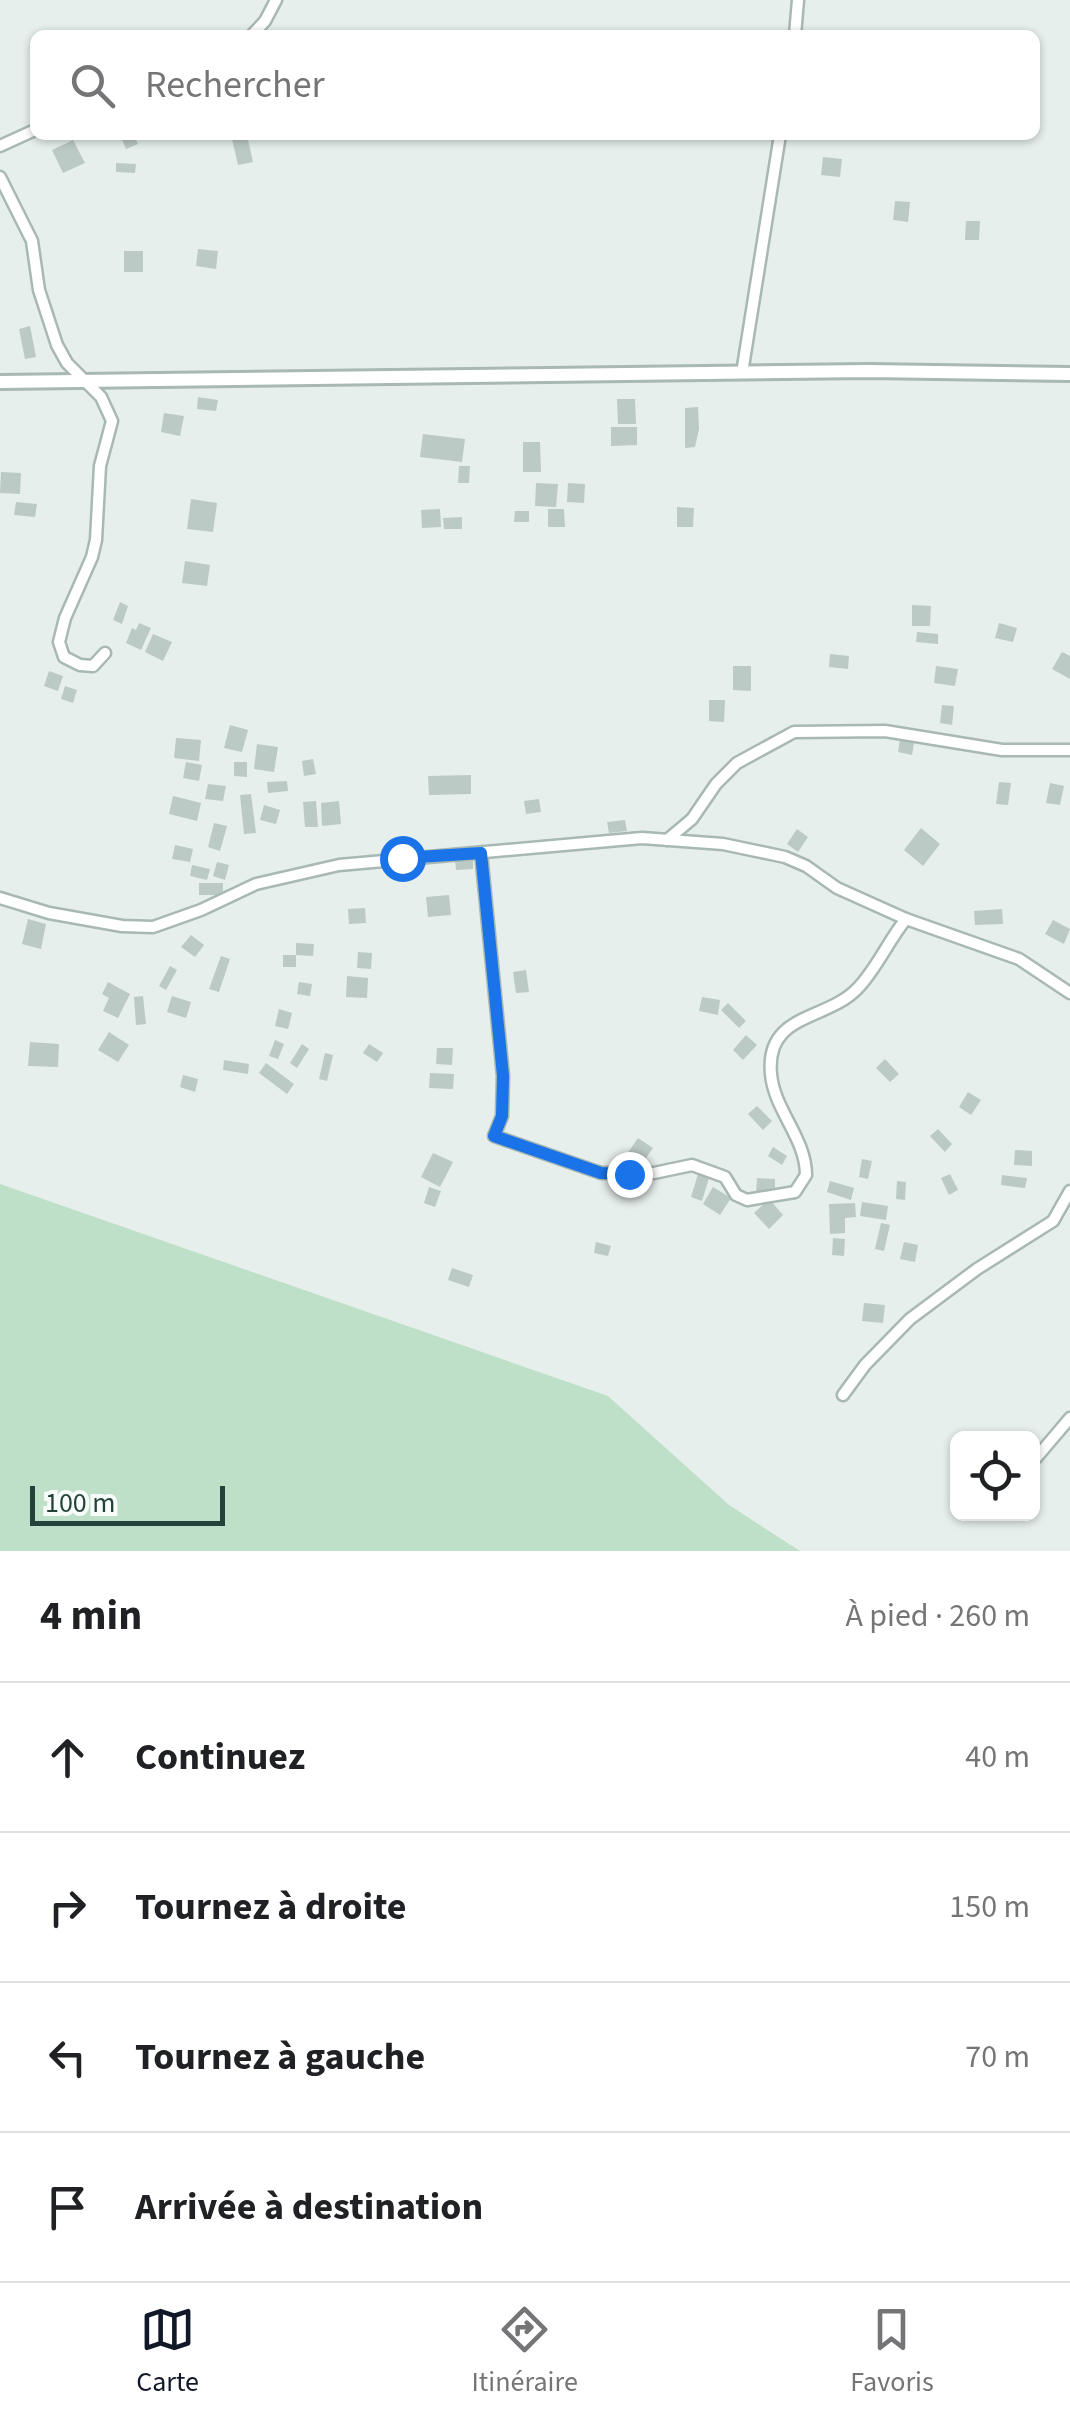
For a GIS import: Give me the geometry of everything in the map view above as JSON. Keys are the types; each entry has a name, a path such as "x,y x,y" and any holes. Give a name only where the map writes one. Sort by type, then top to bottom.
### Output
{"street":[{"path":"257,30 276,0"},
{"path":"795,30 798,0"},
{"path":"0,146 30,132"},
{"path":"742,373 779,140"},
{"path":"0,176 32,241 39,290 57,345 67,363 101,397 112,421 100,466 92,557 65,618 60,642 64,657 80,666 93,666 106,653"},
{"path":"0,382 742,373 1070,374"},
{"path":"666,840 692,819 716,784 737,763 794,732 886,731 1002,750 1070,750"},
{"path":"0,898 122,926 153,926 256,884 339,866 642,838 723,844 785,857 806,866 838,888 906,919 1019,959 1070,994"},
{"path":"481,853 503,1076 502,1116 494,1136 601,1173 654,1173 692,1165 724,1177 736,1195 747,1200 795,1192 806,1176 803,1152 770,1078 772,1050 784,1030 856,990 906,919"},
{"path":"844,1395 866,1365 910,1319 977,1269 1054,1220 1070,1191"},
{"path":"1040,1453 1070,1418"}],"green space":[{"path":"0,1184 608,1396 729,1505 800,1551 0,1551"}],"building":[{"path":"73,140 85,163 63,173 52,150"},
{"path":"122,140 136,140 138,144 126,149"},
{"path":"232,140 248,140 253,162 238,165"},
{"path":"823,157 842,159 840,177 821,175"},
{"path":"116,163 136,164 135,173 116,172"},
{"path":"895,201 910,202 908,222 893,220"},
{"path":"966,221 980,221 979,240 965,240"},
{"path":"198,249 218,251 216,269 196,266"},
{"path":"124,251 143,251 143,272 124,272"},
{"path":"30,326 36,357 25,359 19,329"},
{"path":"198,397 218,400 216,411 197,409"},
{"path":"617,399 635,399 636,424 618,424"},
{"path":"698,407 695,447 685,448 685,408"},
{"path":"164,413 184,416 180,436 161,432"},
{"path":"611,427 637,427 637,445 611,446"},
{"path":"423,434 465,439 462,462 420,457"},
{"path":"523,442 540,442 541,472 523,472"},
{"path":"459,466 470,466 469,483 458,483"},
{"path":"1,472 21,473 20,494 0,493"},
{"path":"536,483 558,484 556,507 535,506"},
{"path":"568,483 585,484 584,503 567,502"},
{"path":"191,499 217,503 213,532 187,529"},
{"path":"16,502 37,504 35,517 14,515"},
{"path":"677,507 694,508 693,527 677,527"},
{"path":"440,509 441,527 422,528 421,510"},
{"path":"548,509 564,509 565,527 548,527"},
{"path":"515,511 529,511 529,522 514,522"},
{"path":"462,517 462,529 444,529 443,518"},
{"path":"185,561 210,565 207,586 182,583"},
{"path":"120,602 128,606 122,624 113,620"},
{"path":"912,605 931,606 930,626 912,626"},
{"path":"139,623 151,628 141,650 126,643 132,628 136,630"},
{"path":"999,623 1017,628 1013,642 995,638"},
{"path":"917,632 938,634 938,644 916,642"},
{"path":"153,634 172,642 163,661 145,652"},
{"path":"1062,652 1070,656 1070,679 1052,669"},
{"path":"830,654 849,656 848,669 829,667"},
{"path":"733,666 751,666 751,691 733,690"},
{"path":"936,666 958,669 955,686 934,683"},
{"path":"49,671 63,676 58,691 44,686"},
{"path":"65,686 77,690 73,703 61,699"},
{"path":"709,700 725,700 724,722 709,721"},
{"path":"942,705 954,706 952,725 940,723"},
{"path":"230,725 248,730 242,752 224,748"},
{"path":"176,738 201,740 199,761 174,758"},
{"path":"900,740 914,743 912,755 898,752"},
{"path":"257,744 278,747 274,772 254,769"},
{"path":"313,759 316,774 304,776 302,761"},
{"path":"186,762 202,765 199,781 183,778"},
{"path":"234,762 247,762 247,777 234,776"},
{"path":"471,775 471,794 429,795 428,776"},
{"path":"287,781 288,791 268,793 267,782"},
{"path":"999,782 1011,783 1008,805 996,804"},
{"path":"1050,783 1064,786 1060,805 1046,803"},
{"path":"208,784 226,786 223,801 205,799"},
{"path":"251,794 256,833 244,834 240,795"},
{"path":"173,796 201,803 197,821 169,814"},
{"path":"539,799 541,812 526,814 524,801"},
{"path":"316,801 318,827 305,827 303,802"},
{"path":"339,801 341,824 322,826 321,803"},
{"path":"264,805 280,810 276,824 260,820"},
{"path":"625,820 627,831 609,833 607,822"},
{"path":"214,823 227,826 220,851 208,847"},
{"path":"921,828 940,844 923,866 904,850"},
{"path":"797,829 808,837 798,852 787,844"},
{"path":"175,845 193,849 190,862 172,859"},
{"path":"473,858 473,869 456,870 455,859"},
{"path":"217,862 229,865 225,880 213,876"},
{"path":"192,865 210,869 207,880 190,876"},
{"path":"199,883 223,883 223,895 199,895"},
{"path":"449,895 451,915 428,917 426,897"},
{"path":"365,908 366,923 349,924 348,909"},
{"path":"1002,909 1003,924 975,925 974,911"},
{"path":"28,919 46,924 41,949 22,944"},
{"path":"1053,920 1070,929 1064,944 1045,934"},
{"path":"191,935 204,945 195,957 181,947"},
{"path":"296,943 314,944 313,956 296,955"},
{"path":"358,952 372,953 371,969 357,968"},
{"path":"283,955 296,955 296,967 283,967"},
{"path":"221,956 230,959 219,992 209,989"},
{"path":"170,966 177,970 166,990 159,986"},
{"path":"526,970 529,992 516,993 513,972"},
{"path":"347,976 368,978 367,998 346,997"},
{"path":"108,982 130,994 118,1018 103,1011 109,998 102,994"},
{"path":"299,982 312,984 310,996 297,994"},
{"path":"143,996 146,1024 136,1025 134,997"},
{"path":"172,996 191,1002 186,1018 167,1012"},
{"path":"702,997 720,1000 718,1015 699,1011"},
{"path":"728,1003 746,1021 739,1028 721,1010"},
{"path":"279,1009 292,1013 288,1029 275,1026"},
{"path":"109,1032 129,1045 118,1062 98,1050"},
{"path":"746,1035 757,1045 743,1060 733,1050"},
{"path":"275,1040 284,1044 278,1059 269,1056"},
{"path":"30,1042 59,1044 58,1067 28,1066"},
{"path":"302,1044 309,1049 297,1068 290,1063"},
{"path":"369,1044 383,1053 377,1062 363,1053"},
{"path":"437,1048 453,1048 452,1065 436,1064"},
{"path":"325,1053 333,1055 327,1081 319,1079"},
{"path":"885,1059 899,1074 890,1082 876,1068"},
{"path":"224,1060 249,1064 248,1074 223,1070"},
{"path":"266,1063 294,1084 287,1094 259,1073"},
{"path":"430,1073 454,1074 453,1089 429,1088"},
{"path":"183,1075 198,1079 195,1092 180,1087"},
{"path":"968,1092 981,1100 971,1115 959,1107"},
{"path":"757,1106 772,1121 763,1130 748,1114"},
{"path":"938,1129 952,1144 945,1152 930,1136"},
{"path":"638,1138 653,1148 642,1164 627,1154"},
{"path":"773,1147 787,1156 782,1165 768,1156"},
{"path":"1015,1150 1032,1151 1032,1166 1014,1165"},
{"path":"433,1153 453,1162 440,1187 421,1177"},
{"path":"862,1159 872,1161 868,1179 859,1177"},
{"path":"698,1174 709,1178 702,1201 691,1197"},
{"path":"950,1174 958,1190 949,1195 941,1178"},
{"path":"1002,1175 1027,1178 1025,1188 1001,1185"},
{"path":"757,1178 775,1179 775,1194 756,1194"},
{"path":"830,1181 854,1188 851,1200 827,1192"},
{"path":"897,1181 906,1182 905,1200 896,1199"},
{"path":"429,1187 441,1191 435,1207 424,1203"},
{"path":"713,1187 731,1198 720,1215 703,1204"},
{"path":"769,1199 783,1215 769,1229 754,1213"},
{"path":"862,1202 888,1206 886,1220 860,1216"},
{"path":"855,1203 856,1217 845,1218 845,1233 830,1234 829,1204"},
{"path":"881,1223 890,1225 884,1251 875,1249"},
{"path":"833,1238 845,1239 844,1256 832,1255"},
{"path":"596,1242 611,1246 608,1256 594,1253"},
{"path":"904,1242 918,1245 915,1262 900,1259"},
{"path":"452,1268 473,1275 469,1287 448,1280"},
{"path":"864,1303 885,1305 883,1323 862,1321"}],"route":[{"path":"402,858 481,853 503,1076 502,1116 494,1136 601,1173 629,1174"}]}
